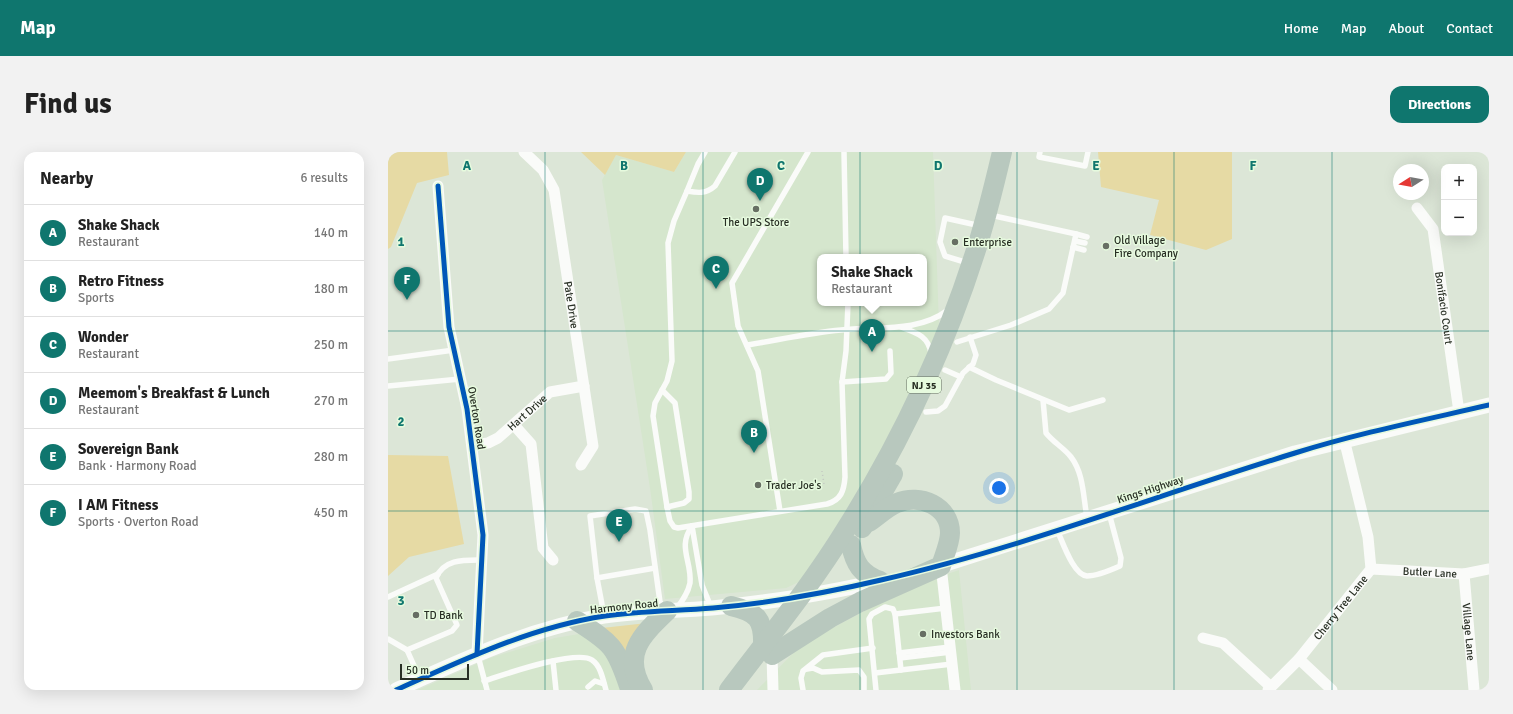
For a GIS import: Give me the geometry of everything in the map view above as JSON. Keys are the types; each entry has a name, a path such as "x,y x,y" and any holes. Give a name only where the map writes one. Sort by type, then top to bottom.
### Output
{"highway":[{"name":"NJ 35","path":"733,688 767,651 809,595 851,545 892,476 964,339 1002,152"},
{"name":"NJ 35","path":"809,595 898,439 946,372 959,299 1015,152"},
{"path":"731,606 747,610 757,617 763,628 767,651 854,605 941,566 950,538 950,527 943,512 929,502 908,500 898,503 863,526"},
{"path":"851,545 860,569 865,574 880,581"},
{"path":"643,690 635,673 634,656 637,645 643,634 671,611"},
{"path":"577,622 598,634 612,646 621,662 630,690"}],"street":[{"name":"Pate Drive","path":"524,152 543,170 554,190 593,446 581,465"},
{"name":"Overton Road","path":"438,186 446,305 467,409 482,535 477,654"},
{"name":"Bonifacio Court","path":"1417,208 1432,229 1459,412"},
{"name":"Hart Drive","path":"472,445 488,443 498,438 550,392 584,386"},
{"name":"Kings Highway","path":"809,595 880,581 941,566 1295,452 1489,405"},
{"path":"514,424 531,444 543,548 553,560"},
{"name":"Cherry Tree Lane","path":"1270,688 1299,659 1371,569 1368,537 1344,439"},
{"path":"941,566 955,690"},
{"name":"Butler Lane","path":"1371,569 1464,574 1489,569"},
{"name":"Village Lane","path":"1464,574 1474,690"},
{"name":"Harmony Road","path":"396,690 477,654 517,639 577,622 604,616 731,606 809,595"},
{"path":"1203,638 1223,643 1270,688"},
{"path":"767,651 773,690"},
{"path":"1299,659 1332,690"}],"lane":[{"path":"706,152 698,164 688,191 674,221 668,243 672,361 667,381 655,403 653,416 667,507 670,521 674,527 692,526 832,502 844,492 845,477 842,382 848,329 848,306"},
{"path":"688,191 698,192 710,190 715,186 735,152"},
{"path":"780,511 758,371 738,326 732,283 808,152"},
{"path":"844,152 846,254"},
{"path":"1040,152 1039,157 1085,166 1088,152"},
{"path":"972,264 945,256 940,242 945,218 989,220 1087,236"},
{"path":"901,327 919,334 927,340 931,351 946,372 969,367 973,364 976,354 964,339 1011,325 1049,309 1064,293 1076,234"},
{"path":"1075,241 1085,243"},
{"path":"1073,247 1084,250"},
{"path":"747,345 848,329 901,327 935,318 947,311 959,299"},
{"path":"388,358 454,350"},
{"path":"842,382 886,379 891,373 890,351"},
{"path":"969,367 1069,410 1103,400"},
{"path":"388,386 460,379"},
{"path":"662,390 675,403 689,492 689,499 684,503 667,507"},
{"path":"1043,400 1046,433 1071,456 1081,476 1087,520"},
{"path":"604,616 596,578 590,516 635,509 646,512 660,602 671,611 685,597 690,583 684,540 692,526"},
{"path":"1057,529 1069,557 1081,574 1086,576 1111,570 1120,566 1120,558 1109,513"},
{"path":"692,526 702,585 711,608"},
{"path":"388,597 438,574 448,565 457,560 481,560"},
{"path":"596,578 655,568"},
{"path":"407,650 452,631 457,626 436,578 438,574"},
{"path":"876,690 870,616 885,607 893,610 895,614 901,670"},
{"path":"895,614 946,608"},
{"path":"388,639 407,650 420,679"},
{"path":"803,690 801,678 803,671 823,655 873,648"},
{"path":"477,654 487,690"},
{"path":"900,656 951,654"},
{"path":"875,673 901,670 951,654"},
{"path":"484,681 548,660 553,661 589,658 599,668 605,687"},
{"path":"553,661 556,690"},
{"path":"803,671 813,668 822,672 859,670 864,677 864,690"},
{"path":"588,687 595,681 605,687"}],"path":[{"path":"822,471 824,484"}],"shaded area":[{"path":"388,152 447,152 449,175 417,183 391,247 388,249"},
{"path":"581,152 686,152 674,172 616,155 605,175"},
{"path":"686,152 933,152 939,327 925,362 867,479 801,581 786,588 665,599 650,488 602,180 616,155 674,172"},
{"path":"1098,152 1232,152 1232,239 1206,250 1150,235 1159,200 1101,187"},
{"path":"388,455 448,456 464,544 409,557 388,576"},
{"path":"959,570 971,690 757,690 801,645 911,586"},
{"path":"647,623 628,654 602,628"},
{"path":"579,634 591,637 600,642 623,690 418,690 490,658 555,638"}],"cycle path":[{"path":"438,186 449,327 467,409 483,535 477,654"},
{"path":"396,690 472,656 524,636 551,628 578,621 618,614 713,608 776,600 881,580 986,553 1243,469 1343,439 1489,405"}],"place":[{"name":"Meemom's Breakfast & Lunch","path":"760,201"},
{"name":"The UPS Store","path":"756,209"},
{"name":"Enterprise","path":"955,242"},
{"name":"Old Village Fire Company","path":"1106,246"},
{"name":"Wonder","path":"716,289"},
{"name":"I AM Fitness","path":"407,300"},
{"name":"Shake Shack","path":"872,352"},
{"name":"Retro Fitness","path":"754,453"},
{"name":"Trader Joe's","path":"758,485"},
{"name":"Sovereign Bank","path":"619,542"},
{"name":"TD Bank","path":"416,615"},
{"name":"Investors Bank","path":"923,634"}]}
